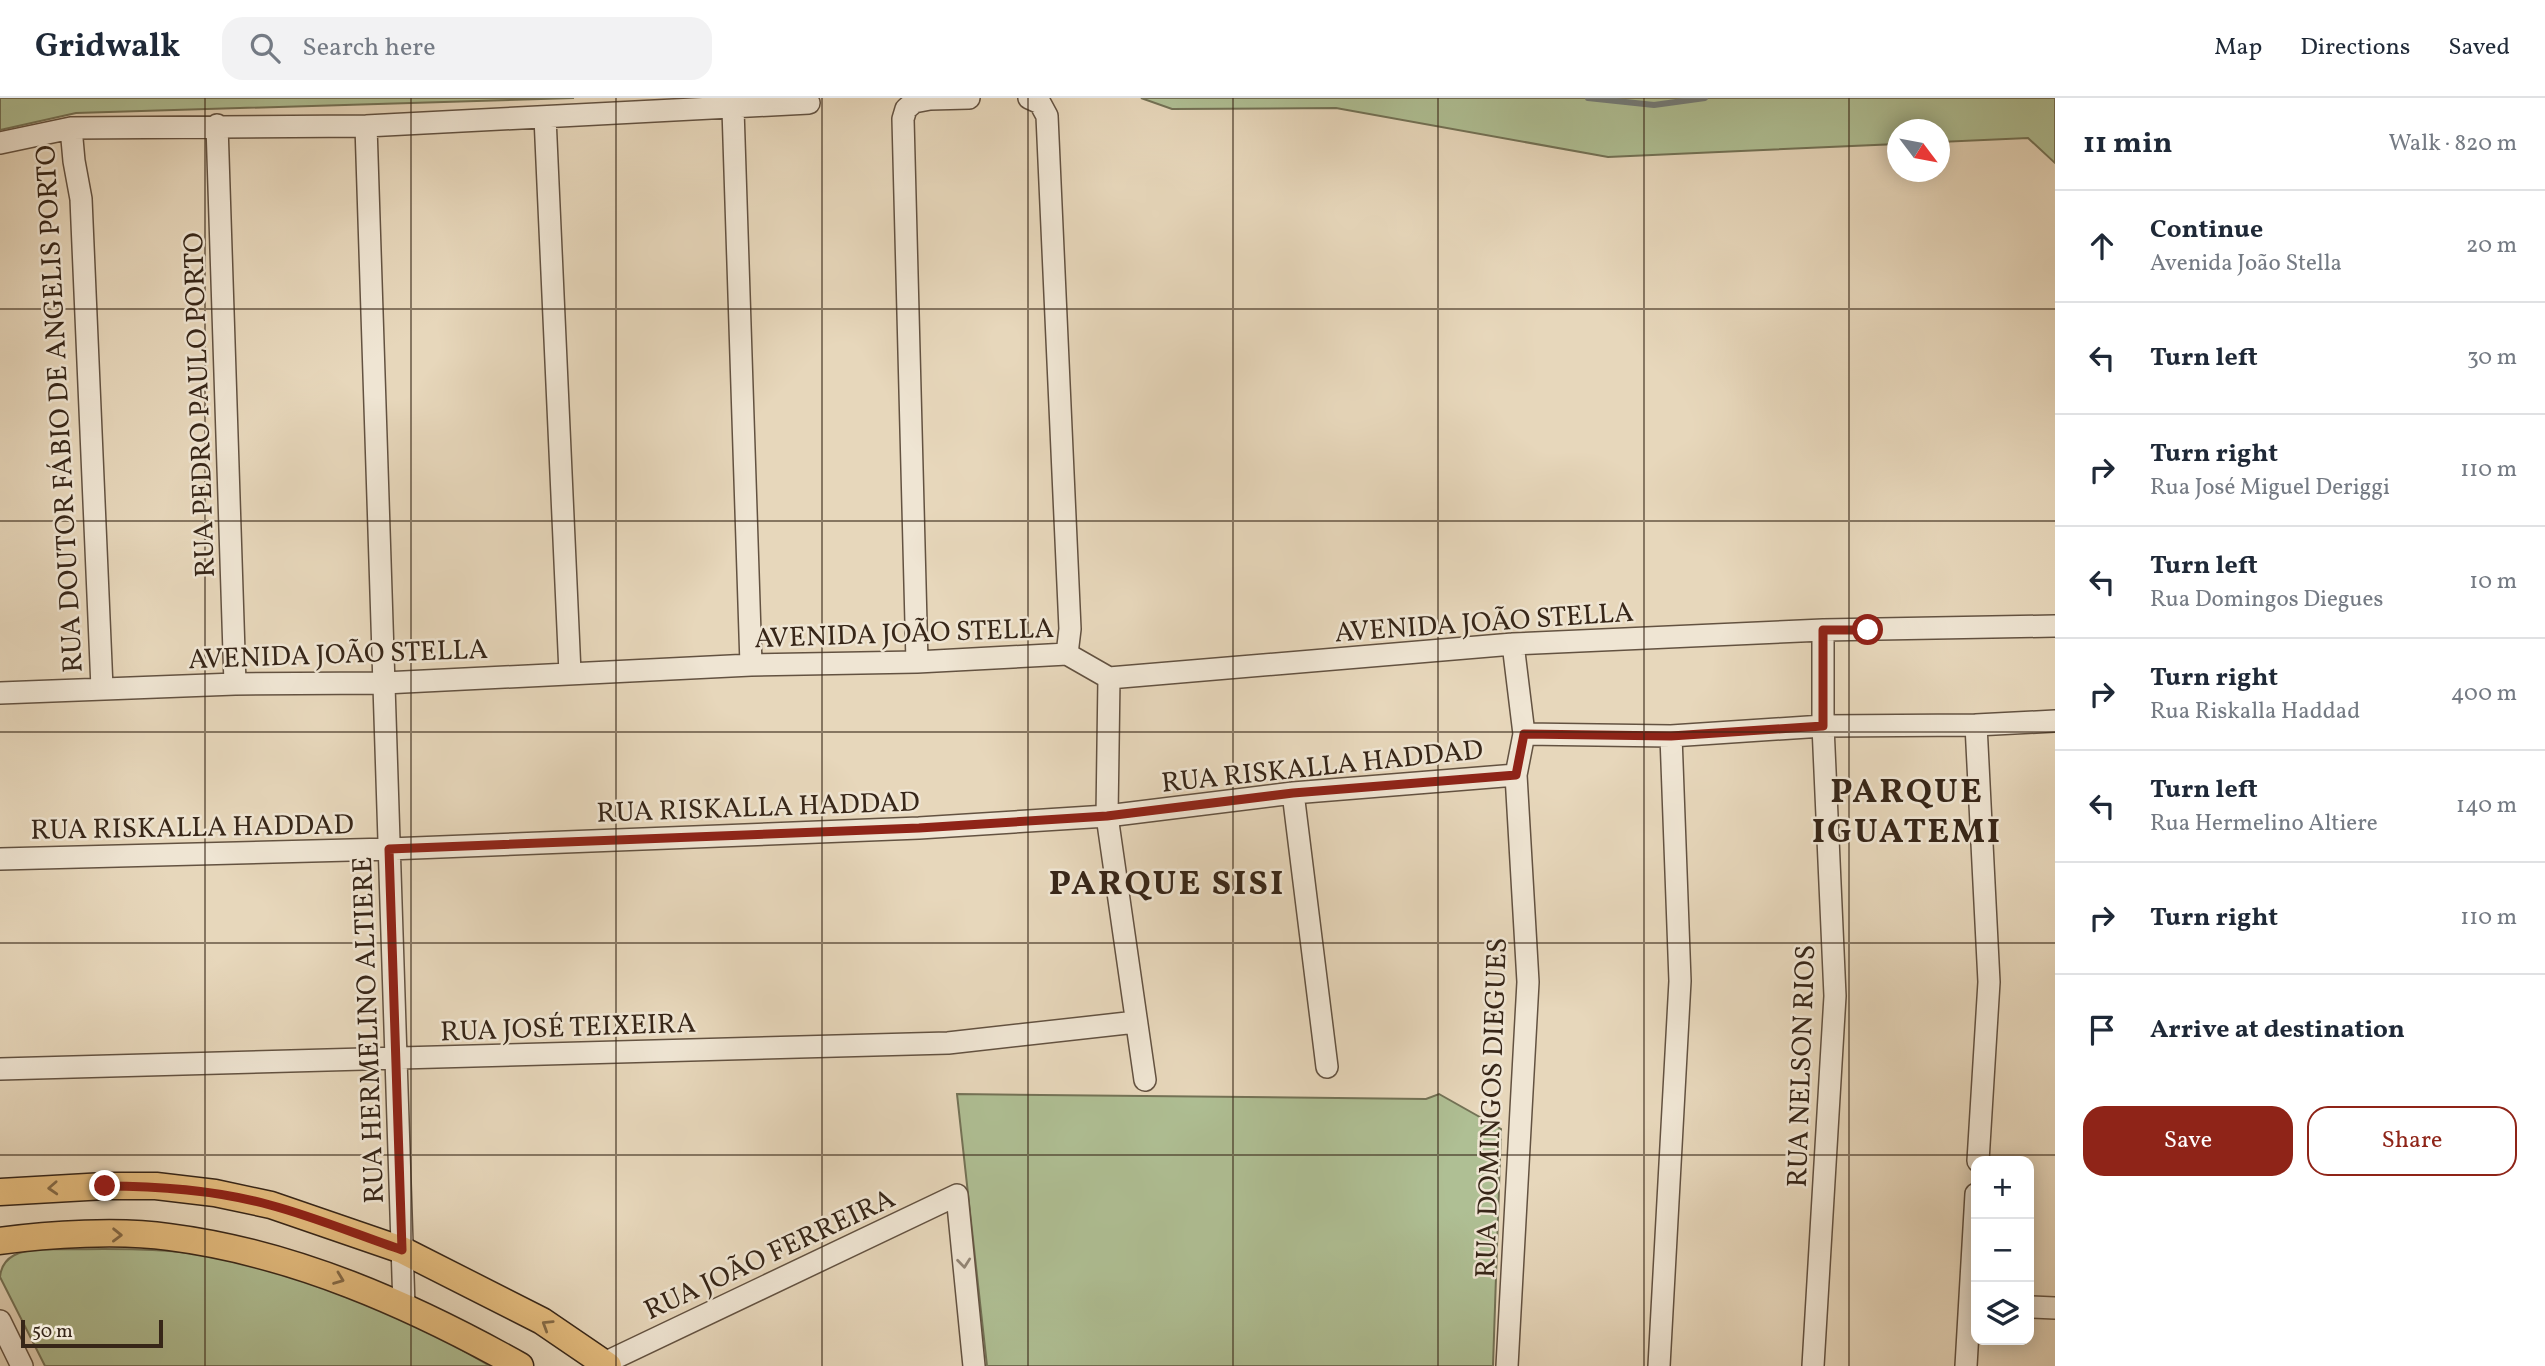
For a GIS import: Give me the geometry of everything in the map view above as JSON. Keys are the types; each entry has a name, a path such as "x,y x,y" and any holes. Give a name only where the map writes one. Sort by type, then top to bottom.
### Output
{"main road":[{"path":"0,1192 64,1187 144,1186 215,1193 271,1205 402,1250 542,1321 603,1365"},
{"path":"0,1241 98,1235 166,1236 222,1245 336,1278 404,1307 520,1366"}],"street":[{"path":"917,662 903,119 906,108 919,101 969,98"},
{"path":"1029,98 1040,103 1047,116 1070,629 1067,654"},
{"path":"0,144 71,128 366,126 809,103"},
{"path":"733,109 751,665"},
{"path":"545,117 570,673"},
{"name":"RUA PEDRO PAULO PORTO","path":"217,125 234,684"},
{"name":"RUA HERMELINO ALTIERE","path":"366,126 404,1307"},
{"name":"RUA DOUTOR FÁBIO DE ANGELIS PORTO","path":"71,128 81,199 102,688"},
{"name":"AVENIDA JOÃO STELLA","path":"0,692 234,684 384,683 751,665 917,662 1067,654 1110,678 1513,644 1823,630 2055,626"},
{"name":"RUA NELSON RIOS","path":"1813,1366 1836,996 1823,726 1823,630"},
{"name":"RUA DOMINGOS DIEGUES","path":"1507,1366 1528,982 1516,775 1524,734 1513,644"},
{"path":"1110,678 1107,816 1145,1080"},
{"path":"1524,734 1671,736 1823,726 1976,725 2055,721"},
{"path":"1976,725 1989,982 1978,1156"},
{"path":"1659,1366 1680,981 1671,736"},
{"name":"RUA RISKALLA HADDAD","path":"0,859 389,849 908,828 1107,816 1293,793 1516,775"},
{"path":"1293,793 1327,1067"},
{"name":"RUA JOSÉ TEIXEIRA","path":"0,1069 948,1043 1136,1022"},
{"name":"RUA JOÃO FERREIRA","path":"603,1365 957,1195 974,1366"},
{"path":"1974,1282 1975,1219"},
{"path":"2034,1307 2055,1308"},
{"path":"0,1321 22,1366"},
{"path":"1966,1366 1971,1322"}],"green space":[{"path":"0,98 574,98 76,113 0,130"},
{"path":"1141,98 2055,98 2055,163 2028,138 1950,142 1950,119 1887,119 1887,144 1608,157 1336,108 1172,109"},
{"path":"957,1094 1426,1099 1439,1094 1501,1129 1493,1366 987,1366"},
{"path":"40,1249 172,1251 230,1259 269,1269 308,1280 383,1310 490,1366 45,1366 0,1277 4,1264 14,1255"}],"waterway":[{"path":"1588,98 1654,105 1705,98"}],"district":[{"name":"PARQUE IGUATEMI","path":"1907,810"},
{"name":"PARQUE SISI","path":"1167,882"}],"route":[{"path":"105,1186 156,1186 215,1193 271,1205 402,1250 389,849 919,828 1107,816 1293,793 1516,775 1524,734 1671,736 1823,726 1823,630 1868,630"}]}
